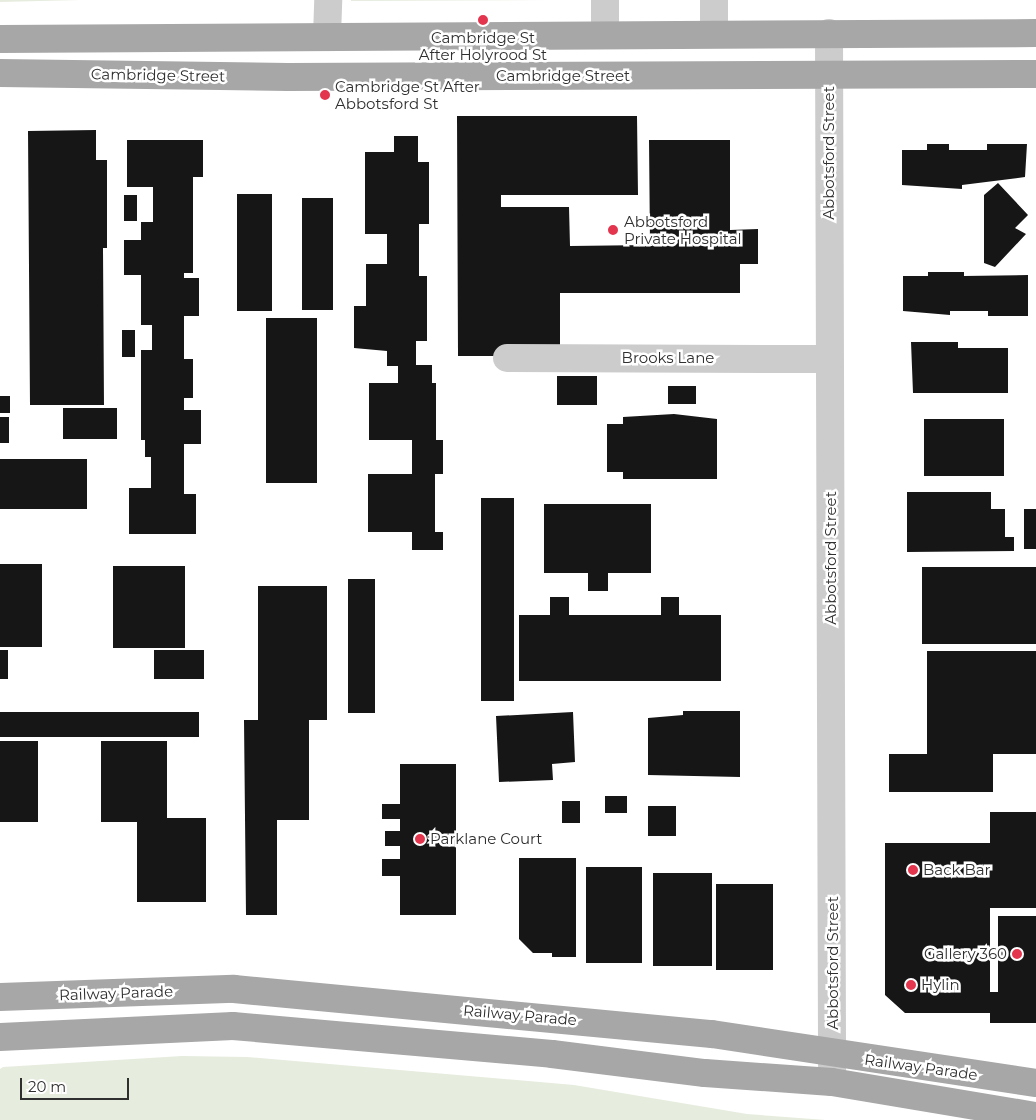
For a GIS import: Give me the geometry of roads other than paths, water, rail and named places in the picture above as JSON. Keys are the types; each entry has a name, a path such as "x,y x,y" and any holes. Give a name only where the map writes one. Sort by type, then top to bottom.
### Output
{"main road":[{"path":"0,40 327,36 1036,33"},
{"name":"Cambridge Street","path":"0,73 288,77 1036,74"},
{"name":"Railway Parade","path":"0,997 234,989 712,1034 832,1054 1036,1083"},
{"name":"Railway Parade","path":"0,1037 233,1026 552,1054 705,1073 832,1082 1036,1116"}],"street":[{"path":"327,36 328,0"},
{"path":"605,0 605,35"},
{"path":"714,0 714,34"},
{"name":"Abbotsford Street","path":"829,34 832,1082"},
{"name":"Brooks Lane","path":"507,358 829,359"}],"place":[{"name":"Cambridge St After Holyrood St","path":"483,20"},
{"name":"Cambridge St After Abbotsford St","path":"325,95"},
{"name":"Abbotsford Private Hospital","path":"613,230"},
{"name":"Parklane Court","path":"420,839"},
{"name":"Back Bar","path":"913,870"},
{"name":"Gallery 360","path":"1017,954"},
{"name":"Hylin","path":"911,985"}]}
